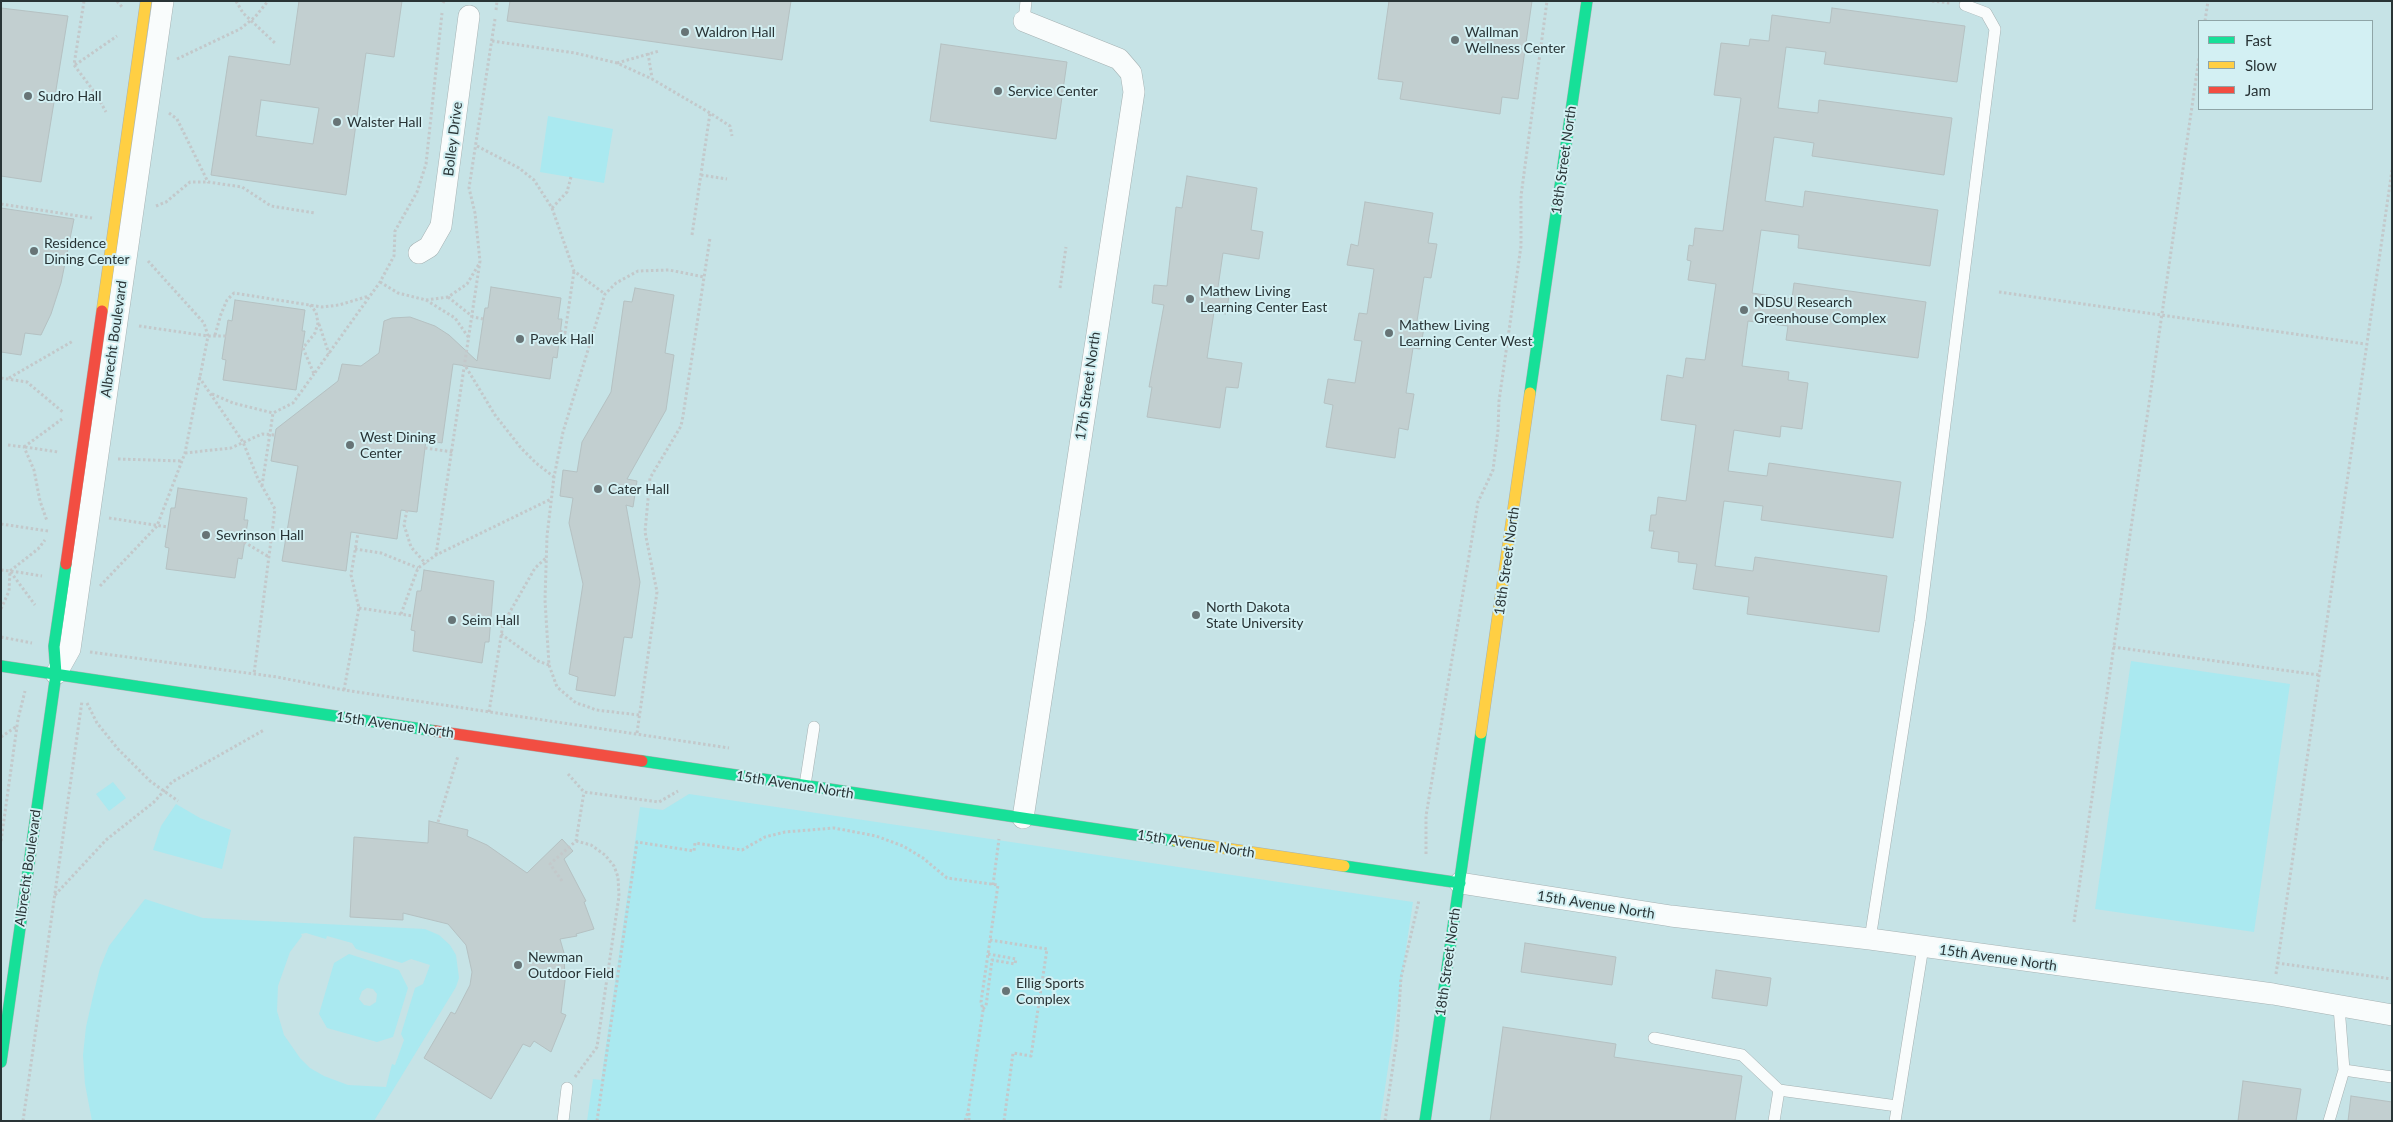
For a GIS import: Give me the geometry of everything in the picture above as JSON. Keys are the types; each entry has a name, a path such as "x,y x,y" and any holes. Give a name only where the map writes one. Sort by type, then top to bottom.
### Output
{"street":[{"name":"Albrecht Boulevard","path":"62,648 146,1"},
{"name":"Albrecht Boulevard","path":"1,1062 56,674 62,648 163,1"},
{"name":"18th Street North","path":"1425,1121 1587,1"},
{"name":"Bolley Drive","path":"419,253 429,246 441,226 470,8"},
{"name":"17th Street North","path":"1023,818 1134,92 1131,73 1119,59 1025,11"},
{"name":"15th Avenue North","path":"1,666 1671,916 1870,939 2273,994 2392,1015"}],"lane":[{"path":"1870,939 1920,621 1995,29 1986,13 1965,5"},
{"path":"805,787 814,727"},
{"path":"1895,1121 1923,947"},
{"path":"2329,1121 2344,1070 2339,1007"},
{"path":"1654,1038 1742,1055 1779,1090 1897,1106"},
{"path":"2344,1070 2392,1077"},
{"path":"563,1121 567,1088"},
{"path":"1774,1121 1779,1090"}],"path":[{"path":"84,1 74,66 96,94 109,118"},
{"path":"236,1 251,21 276,44"},
{"path":"177,60 228,35 251,21 268,1"},
{"path":"496,10 497,1"},
{"path":"1385,1121 1398,1038 1401,978 1415,922 1423,878 1427,846 1426,816 1478,502 1492,470 1498,430 1499,401 1521,246 1521,196 1547,1"},
{"path":"2205,20 2208,1"},
{"path":"211,393 234,403 273,413 293,403 380,282 394,256 395,232 417,192 426,164 442,13"},
{"path":"436,555 466,366 480,261 475,213 469,188 495,20"},
{"path":"74,66 122,33"},
{"path":"439,34 575,53 617,63 652,79 710,113 730,126 732,136"},
{"path":"617,63 659,51"},
{"path":"648,53 652,79"},
{"path":"2074,922 2198,65"},
{"path":"169,113 177,118 208,182"},
{"path":"692,235 710,113"},
{"path":"477,146 519,168 534,180 552,208 574,271 565,332 560,331"},
{"path":"2273,994 2365,344 2392,170"},
{"path":"701,175 727,179"},
{"path":"552,208 567,192 571,177"},
{"path":"156,206 166,202 190,182 208,182 242,187 271,206 315,213"},
{"path":"1,204 95,219"},
{"path":"637,733 657,592 645,532 650,478 681,426 710,238"},
{"path":"1060,288 1066,247"},
{"path":"95,592 157,526 185,453 208,336 204,323 148,261"},
{"path":"426,300 448,297 467,284 480,261"},
{"path":"639,715 596,710 576,703 557,687 549,665 545,600 547,536 554,477 563,432 605,294 616,283 638,271 669,270 704,277"},
{"path":"574,271 605,294"},
{"path":"380,282 398,293 426,300 455,318 470,339"},
{"path":"1999,292 2365,344"},
{"path":"216,335 221,314 227,300 234,294 310,305 339,305 370,295"},
{"path":"448,297 473,318 483,319"},
{"path":"310,305 316,312 318,323 330,354"},
{"path":"314,374 303,348 315,333 318,323"},
{"path":"139,326 208,336 226,336"},
{"path":"9,379 77,339"},
{"path":"466,366 495,415 521,448 554,477"},
{"path":"199,377 243,442 274,509 254,674"},
{"path":"1,378 27,382 66,415 24,447"},
{"path":"262,486 273,413"},
{"path":"185,453 231,448 262,434 275,435"},
{"path":"8,445 61,453"},
{"path":"24,447 34,470 40,501 51,532"},
{"path":"426,448 452,452"},
{"path":"114,459 182,461"},
{"path":"401,614 418,568 436,555 552,499"},
{"path":"407,510 404,525 411,547 426,564"},
{"path":"106,518 168,527"},
{"path":"1,524 51,532"},
{"path":"1,609 9,591 10,571 38,549 51,532"},
{"path":"344,690 359,608 351,575 358,533"},
{"path":"244,542 269,557"},
{"path":"355,550 381,553 418,568"},
{"path":"489,712 502,624 535,568 547,557"},
{"path":"1,570 44,576"},
{"path":"10,571 39,610"},
{"path":"359,608 413,616"},
{"path":"491,625 502,624"},
{"path":"501,634 538,661 549,665"},
{"path":"1,637 62,648 254,674 344,690 637,733 737,750"},
{"path":"2113,647 2319,675"},
{"path":"83,696 98,723 118,749 163,792 178,800"},
{"path":"1,737 17,725"},
{"path":"54,896 106,840 163,792 172,782 266,728"},
{"path":"438,822 460,751"},
{"path":"562,881 550,864 576,841 584,792"},
{"path":"597,1121 637,842 694,851 695,843 742,850 765,837 786,832 834,828 876,836 903,846 923,858 947,878 998,885 981,1002 983,1010 968,1112 965,1121"},
{"path":"993,885 1000,831"},
{"path":"567,1088 598,1047 619,896 618,877 614,866 605,855 590,845 576,841"},
{"path":"990,940 1047,949 1031,1056 1013,1054 1004,1121"},
{"path":"983,1010 986,1006 992,960 1015,964 1016,958 988,954"},
{"path":"2277,963 2392,979"},
{"path":"968,1112 969,1121"}],"shaded area":[{"name":"North Dakota State University","path":"1,1 2392,1 2392,1121 1,1121"},
{"path":"548,116 613,129 604,183 540,172"},
{"path":"2131,661 2290,684 2254,932 2095,909"},
{"path":"113,782 126,798 109,811 96,794"},
{"name":"Ellig Sports Complex","path":"689,794 1413,902 1380,1121 587,1121 593,1079 601,1080 640,807 663,810"},
{"path":"176,804 200,818 231,830 222,869 153,850 161,826"},
{"path":"145,899 203,918 425,929 439,935 450,945 456,955 459,978 456,987 374,1121 92,1121 85,1084 83,1055 86,1027 93,996 100,968 109,946","holes":["306,933 326,939 327,936 352,943 356,949 402,963 411,959 430,965 423,984 415,988 401,1034 404,1040 395,1065 392,1064 386,1087 348,1085 324,1076 310,1068 300,1058 284,1035 277,1011 278,986 290,952 302,936 301,934"]},
{"path":"349,954 399,970 408,988 393,1037 377,1042 327,1028 319,1014 334,963","holes":["367,988 373,989 377,994 376,1002 370,1006 364,1005 359,999 362,991"]}],"building":[{"name":"Walster Hall","path":"299,1 402,1 394,57 366,53 346,195 211,175 229,56 290,65","holes":["261,100 319,108 313,144 256,136"]},
{"name":"Waldron Hall","path":"510,1 791,1 782,60 507,21"},
{"name":"Wallman Wellness Center","path":"1389,1 1532,1 1518,99 1502,97 1500,114 1400,99 1403,82 1378,79"},
{"name":"Sudro Hall","path":"1,8 68,16 41,182 1,176"},
{"path":"1832,8 1965,26 1957,82 1824,64 1826,52 1786,47 1778,108 1818,113 1819,100 1952,118 1944,175 1812,156 1814,143 1774,137 1765,201 1803,207 1805,191 1938,210 1930,266 1798,248 1799,235 1761,230 1752,293 1792,299 1794,283 1926,302 1918,358 1786,340 1788,326 1748,321 1742,366 1789,372 1788,380 1808,383 1802,429 1781,426 1780,437 1734,430 1728,471 1767,476 1769,463 1901,482 1893,538 1761,520 1763,506 1724,501 1715,566 1753,571 1755,557 1887,576 1879,632 1747,614 1749,597 1693,589 1697,564 1678,562 1679,552 1651,548 1654,531 1649,531 1651,515 1656,515 1658,497 1686,501 1696,425 1661,420 1667,375 1683,378 1686,358 1705,360 1716,284 1688,280 1691,261 1687,260 1689,245 1693,246 1695,228 1723,231 1741,98 1714,95 1721,43 1749,46 1750,39 1769,41 1772,15 1830,23"},
{"name":"Service Center","path":"941,44 1067,62 1056,139 930,121"},
{"name":"Mathew Living Learning Center East","path":"1187,176 1257,188 1251,230 1263,232 1259,259 1223,253 1217,294 1229,296 1226,314 1214,312 1207,358 1242,363 1238,388 1226,387 1220,428 1147,417 1152,387 1149,387 1164,305 1152,303 1154,285 1167,286 1176,207 1182,208"},
{"name":"Mathew Living Learning Center West","path":"1365,202 1433,213 1428,243 1437,244 1431,278 1424,277 1417,321 1425,323 1420,349 1413,348 1406,393 1414,394 1408,430 1399,428 1395,458 1326,447 1333,405 1324,403 1328,379 1355,383 1362,341 1354,340 1359,313 1367,314 1374,269 1347,265 1351,244 1358,246"},
{"name":"Residence Dining Center","path":"1,208 74,219 61,283 51,314 41,335 25,333 21,355 1,352"},
{"name":"West Dining Center","path":"491,287 561,298 558,319 562,319 557,358 553,357 550,379 453,364 442,443 426,440 417,512 401,510 397,539 351,532 346,571 282,561 298,466 271,461 276,429 338,381 342,364 361,366 379,353 384,321 392,318 410,317 435,326 449,335 477,361 485,308 488,308"},
{"name":"Cater Hall","path":"635,288 674,295 665,353 674,355 666,410 627,479 637,481 633,507 626,505 640,582 632,638 624,637 615,696 576,690 578,677 569,674 583,584 569,523 573,498 560,496 563,470 577,472 582,442 611,392 624,301 632,302"},
{"path":"235,300 305,310 302,331 305,331 296,390 223,380 226,360 222,359 228,320 232,321"},
{"name":"Sevrinson Hall","path":"178,488 247,498 244,520 248,520 242,559 238,558 235,578 166,569 169,548 165,547 171,508 175,508"},
{"name":"Seim Hall","path":"424,570 494,581 489,642 485,642 482,663 413,651 415,631 411,630 417,591 421,591"},
{"name":"Newman Outdoor Field","path":"429,821 468,830 467,836 487,845 527,873 562,839 573,851 564,859 586,901 584,902 594,929 576,934 577,936 560,939 564,953 565,981 561,1013 566,1015 551,1052 534,1041 530,1047 523,1044 491,1099 424,1058 451,1012 455,1014 470,985 472,972 466,945 448,924 403,913 403,920 350,917 354,837 428,843"},
{"path":"1525,943 1616,957 1612,985 1521,972"},
{"path":"1716,970 1771,978 1767,1006 1712,998"},
{"path":"1503,1027 1616,1044 1614,1057 1742,1076 1735,1121 1490,1121"},
{"path":"2243,1081 2301,1089 2296,1121 2238,1121"},
{"path":"2351,1096 2392,1102 2392,1121 2348,1121"}],"traffic: fast":[{"path":"1530,393 1587,1"},
{"path":"1,1062 56,674 54,646 66,564"},
{"path":"1,666 435,731"},
{"path":"1425,1121 1481,733"},
{"path":"642,761 1176,841"},
{"path":"1344,866 1460,883"}],"traffic: slow":[{"path":"102,311 146,1"},
{"path":"1481,733 1530,393"},
{"path":"1176,841 1344,866"}],"traffic: jam":[{"path":"66,564 102,311"},
{"path":"435,731 642,761"}],"place":[{"name":"Waldron Hall","path":"685,32"},
{"name":"Wallman Wellness Center","path":"1455,40"},
{"name":"Service Center","path":"998,91"},
{"name":"Sudro Hall","path":"28,96"},
{"name":"Walster Hall","path":"337,122"},
{"name":"Residence Dining Center","path":"34,251"},
{"name":"Mathew Living Learning Center East","path":"1190,299"},
{"name":"NDSU Research Greenhouse Complex","path":"1744,310"},
{"name":"Mathew Living Learning Center West","path":"1389,333"},
{"name":"Pavek Hall","path":"520,339"},
{"name":"West Dining Center","path":"350,445"},
{"name":"Cater Hall","path":"598,489"},
{"name":"Sevrinson Hall","path":"206,535"},
{"name":"North Dakota State University","path":"1196,615"},
{"name":"Seim Hall","path":"452,620"},
{"name":"Newman Outdoor Field","path":"518,965"},
{"name":"Ellig Sports Complex","path":"1006,991"}]}
